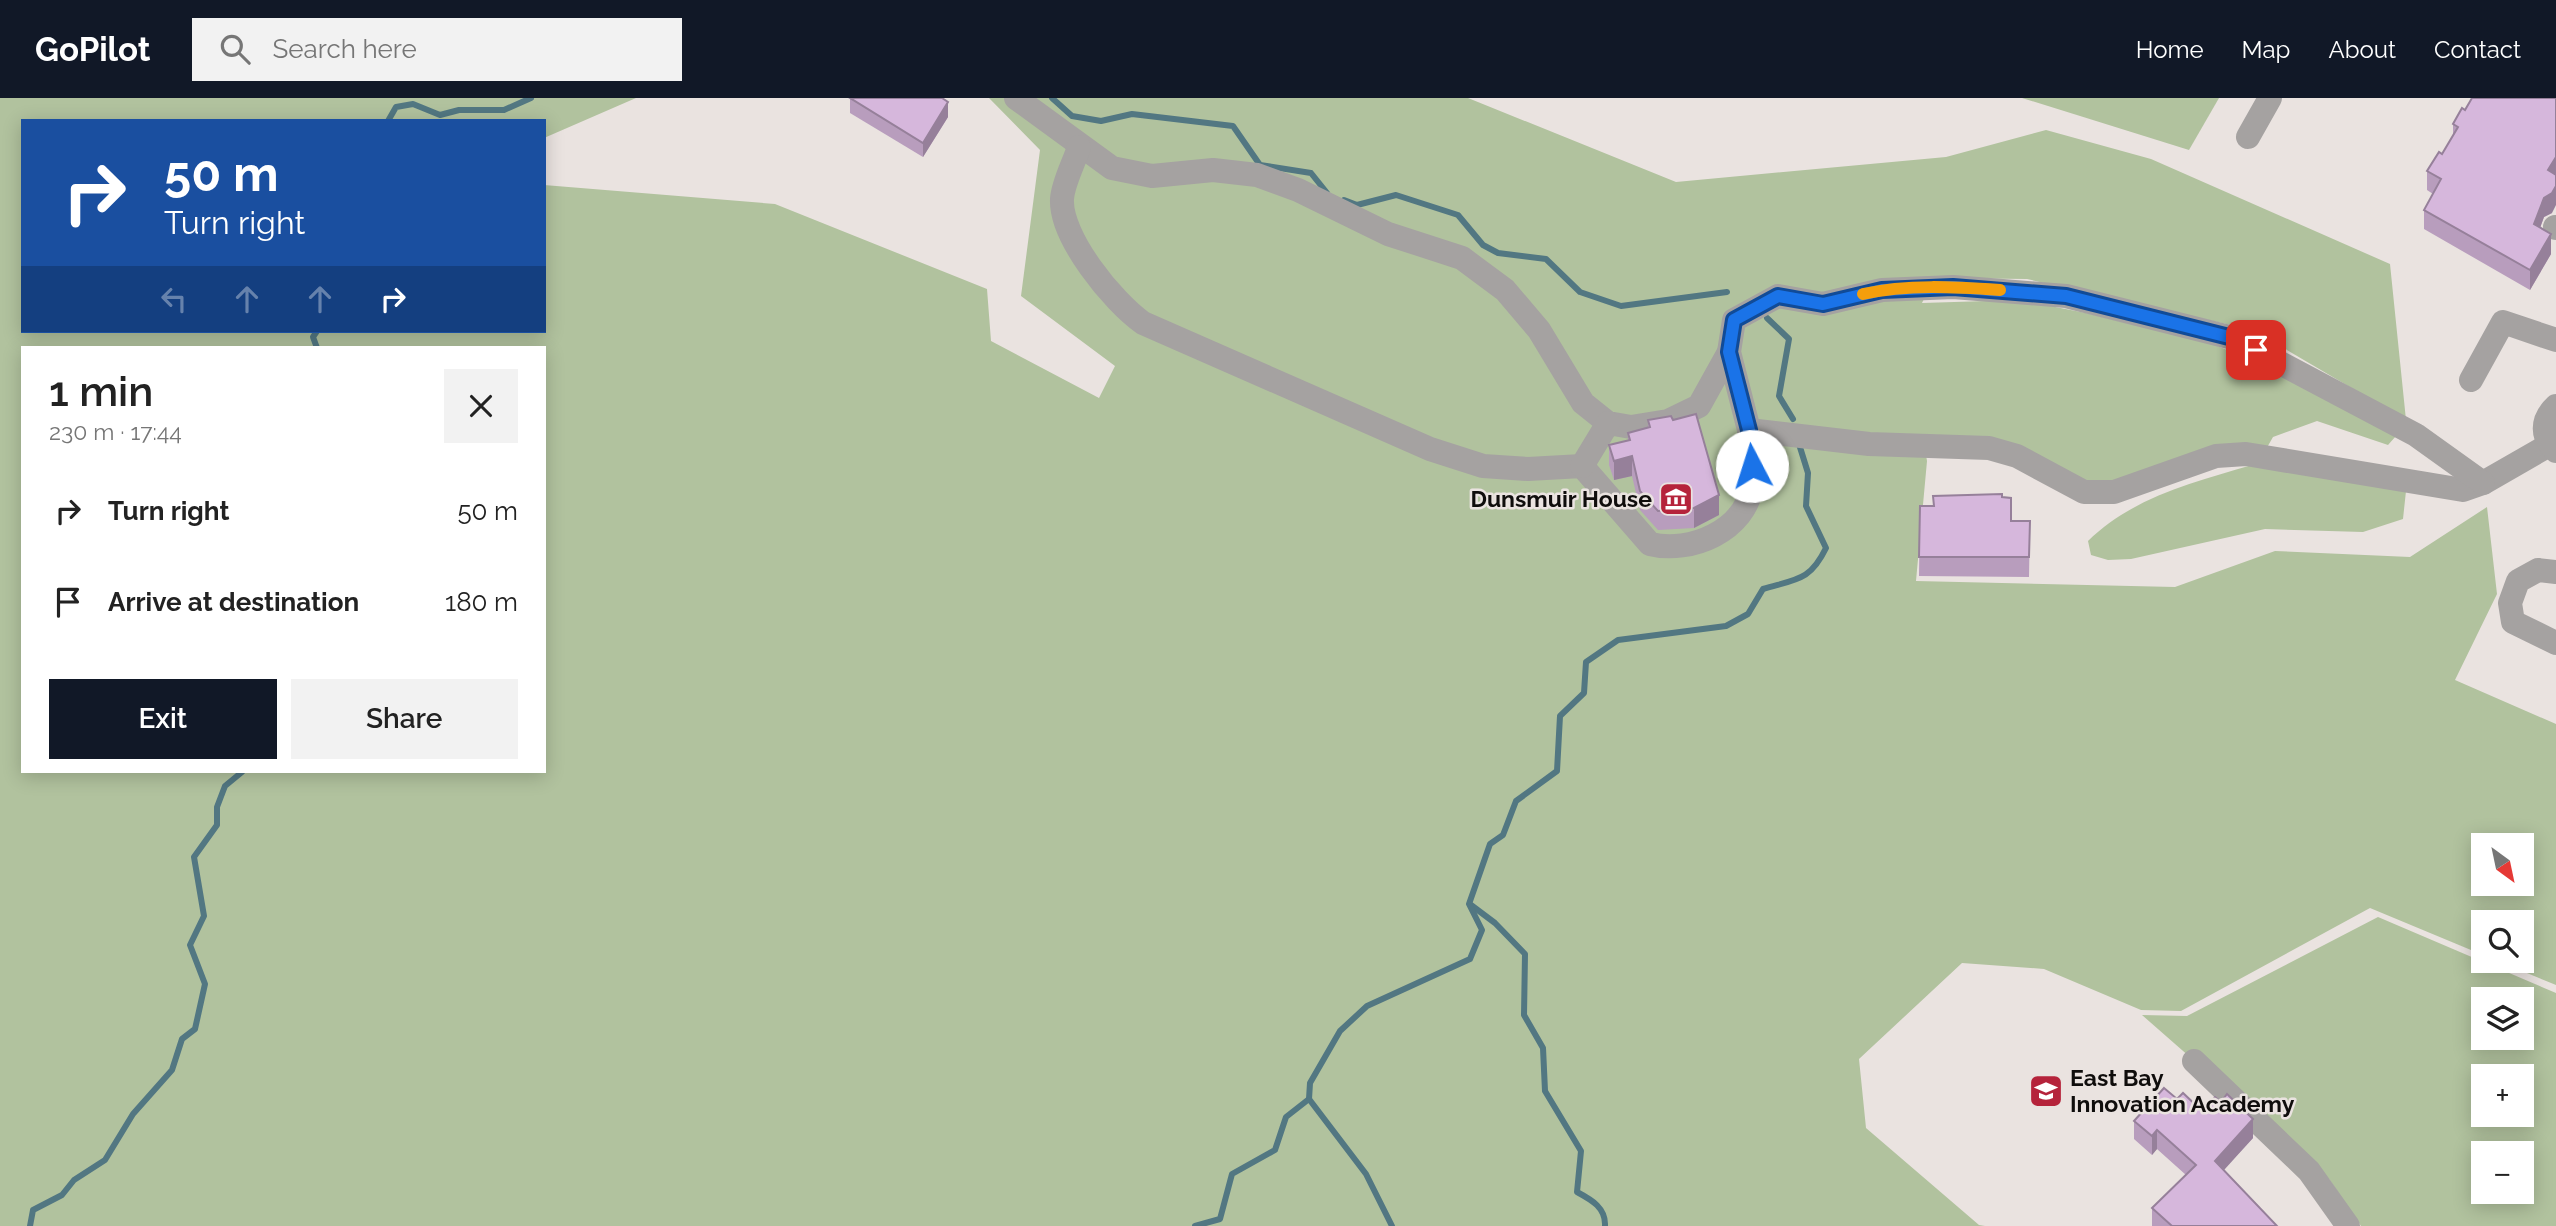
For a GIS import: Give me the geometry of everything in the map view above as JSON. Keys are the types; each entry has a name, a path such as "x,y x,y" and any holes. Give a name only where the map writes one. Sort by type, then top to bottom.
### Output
{"street":[{"path":"1016,98 1079,147 1112,168 1152,176 1213,170 1257,175 1298,190 1388,234 1462,258 1504,290 1539,330 1583,403 1608,423 1631,427 1668,421 1699,406 1729,352 1734,320 1778,296 1823,304 1882,290 1953,287 2066,296 2233,338 2416,435 2483,483"},
{"path":"2248,137 2270,98"},
{"path":"1079,147 1062,198 1066,225 1109,293 1143,323 1430,449 1483,466 1528,469 1582,466"},
{"path":"2471,380 2503,321 2556,340"},
{"path":"1582,466 1650,544 1666,548 1694,543 1730,525 1746,505 1752,486 1749,430 1729,352"},
{"path":"1749,430 1870,444 1989,448 2017,456 2084,492 2114,492 2216,456 2246,454 2463,490 2483,483 2553,448 2545,437 2545,419 2556,406"},
{"path":"1582,466 1608,423"},
{"path":"2556,572 2538,570 2518,581 2510,603 2514,622 2556,643"},
{"path":"2194,1061 2309,1171 2348,1226"}],"green space":[{"path":"0,98 636,98 546,137 546,119 21,119 21,333 546,333 546,185 775,204 987,289 991,341 1099,398 1115,366 1021,296 1040,150 989,98 1468,98 1676,182 1946,157 2046,130 2151,159 2390,264 2406,420 2253,330 2027,279 1934,278 1922,303 2019,300 2086,313 2215,345 2289,375 2396,436 2388,445 2317,421 2273,437 2265,451 2093,487 1923,437 1927,461 1916,581 2175,587 2275,551 2410,557 2487,507 2497,594 2455,680 2556,724 2556,985 2527,973 2534,973 2534,910 2471,910 2471,950 2370,908 2181,1011 2141,1010 2044,969 1962,963 1859,1059 1866,1128 1979,1225 1985,1226 0,1226"},
{"path":"2022,98 2219,98 2189,150"},
{"path":"2252,465 2406,491 2403,519 2363,532 2265,529 2131,559 2108,560 2091,555 2088,541 2124,513 2165,493"},
{"path":"2378,917 2471,957 2471,973 2509,973 2556,993 2556,1226 2361,1226 2329,1179 2142,1015 2187,1016"}],"building":[{"path":"850,98 942,98 948,102 923,143"},
{"path":"2472,98 2556,98 2556,157 2548,170 2556,175 2556,186 2552,193 2544,198 2534,224 2551,234 2530,270 2424,210 2441,179 2427,171 2439,152 2442,154 2458,127 2453,124 2462,108 2465,110"},
{"name":"Dunsmuir House","path":"1696,414 1719,495 1694,508 1658,511 1640,491 1632,456 1614,461 1609,445 1630,440 1628,433 1650,427 1648,420 1671,416 1673,420"},
{"path":"2002,494 2002,497 2011,498 2011,521 2030,521 2029,557 1919,557 1920,506 1934,506 1933,496"},
{"path":"2164,1088 2177,1099 2183,1093 2202,1111 2215,1097 2221,1102 2227,1094 2253,1119 2215,1161 2277,1226 2172,1226 2152,1208 2196,1165 2157,1130 2152,1136 2134,1121"}],"waterway":[{"path":"389,119 396,107 413,104 440,115 459,110 504,110 531,98"},
{"path":"1052,98 1072,116 1101,121 1132,114 1233,126 1260,165 1311,173 1327,193"},
{"path":"1344,200 1357,205 1396,195 1458,215 1483,245 1498,253 1546,259 1580,292 1621,306 1727,292"},
{"path":"1767,318 1789,339 1779,396 1793,419"},
{"path":"316,333 313,337 316,346"},
{"path":"1195,1226 1220,1219 1232,1174 1275,1150 1286,1117 1309,1099 1310,1083 1340,1031 1367,1006 1470,959 1482,930 1469,904 1490,844 1503,835 1516,801 1557,771 1560,716 1584,693 1586,662 1618,640 1726,626 1748,614 1763,589 1801,577 1814,567 1826,548 1806,506 1808,473 1799,444"},
{"path":"30,1226 33,1210 62,1195 74,1180 105,1160 133,1114 172,1070 182,1039 195,1029 205,984 190,945 204,916 194,857 217,825 217,807 225,786 241,773"},
{"path":"1471,905 1495,923 1525,954 1524,1015 1543,1048 1545,1091 1581,1151 1577,1192 1601,1209 1605,1226"},
{"path":"1309,1099 1366,1174 1392,1226"}],"slow traffic":[{"path":"1863,294 1882,290 1953,287 2000,290"}],"place":[{"name":"Dunsmuir House","path":"1676,499"},
{"name":"East Bay Innovation Academy","path":"2046,1091"}],"route":[{"path":"1752,466 1749,430 1729,352 1734,320 1778,296 1823,304 1882,290 1953,287 2066,296 2233,338 2256,350"}]}
